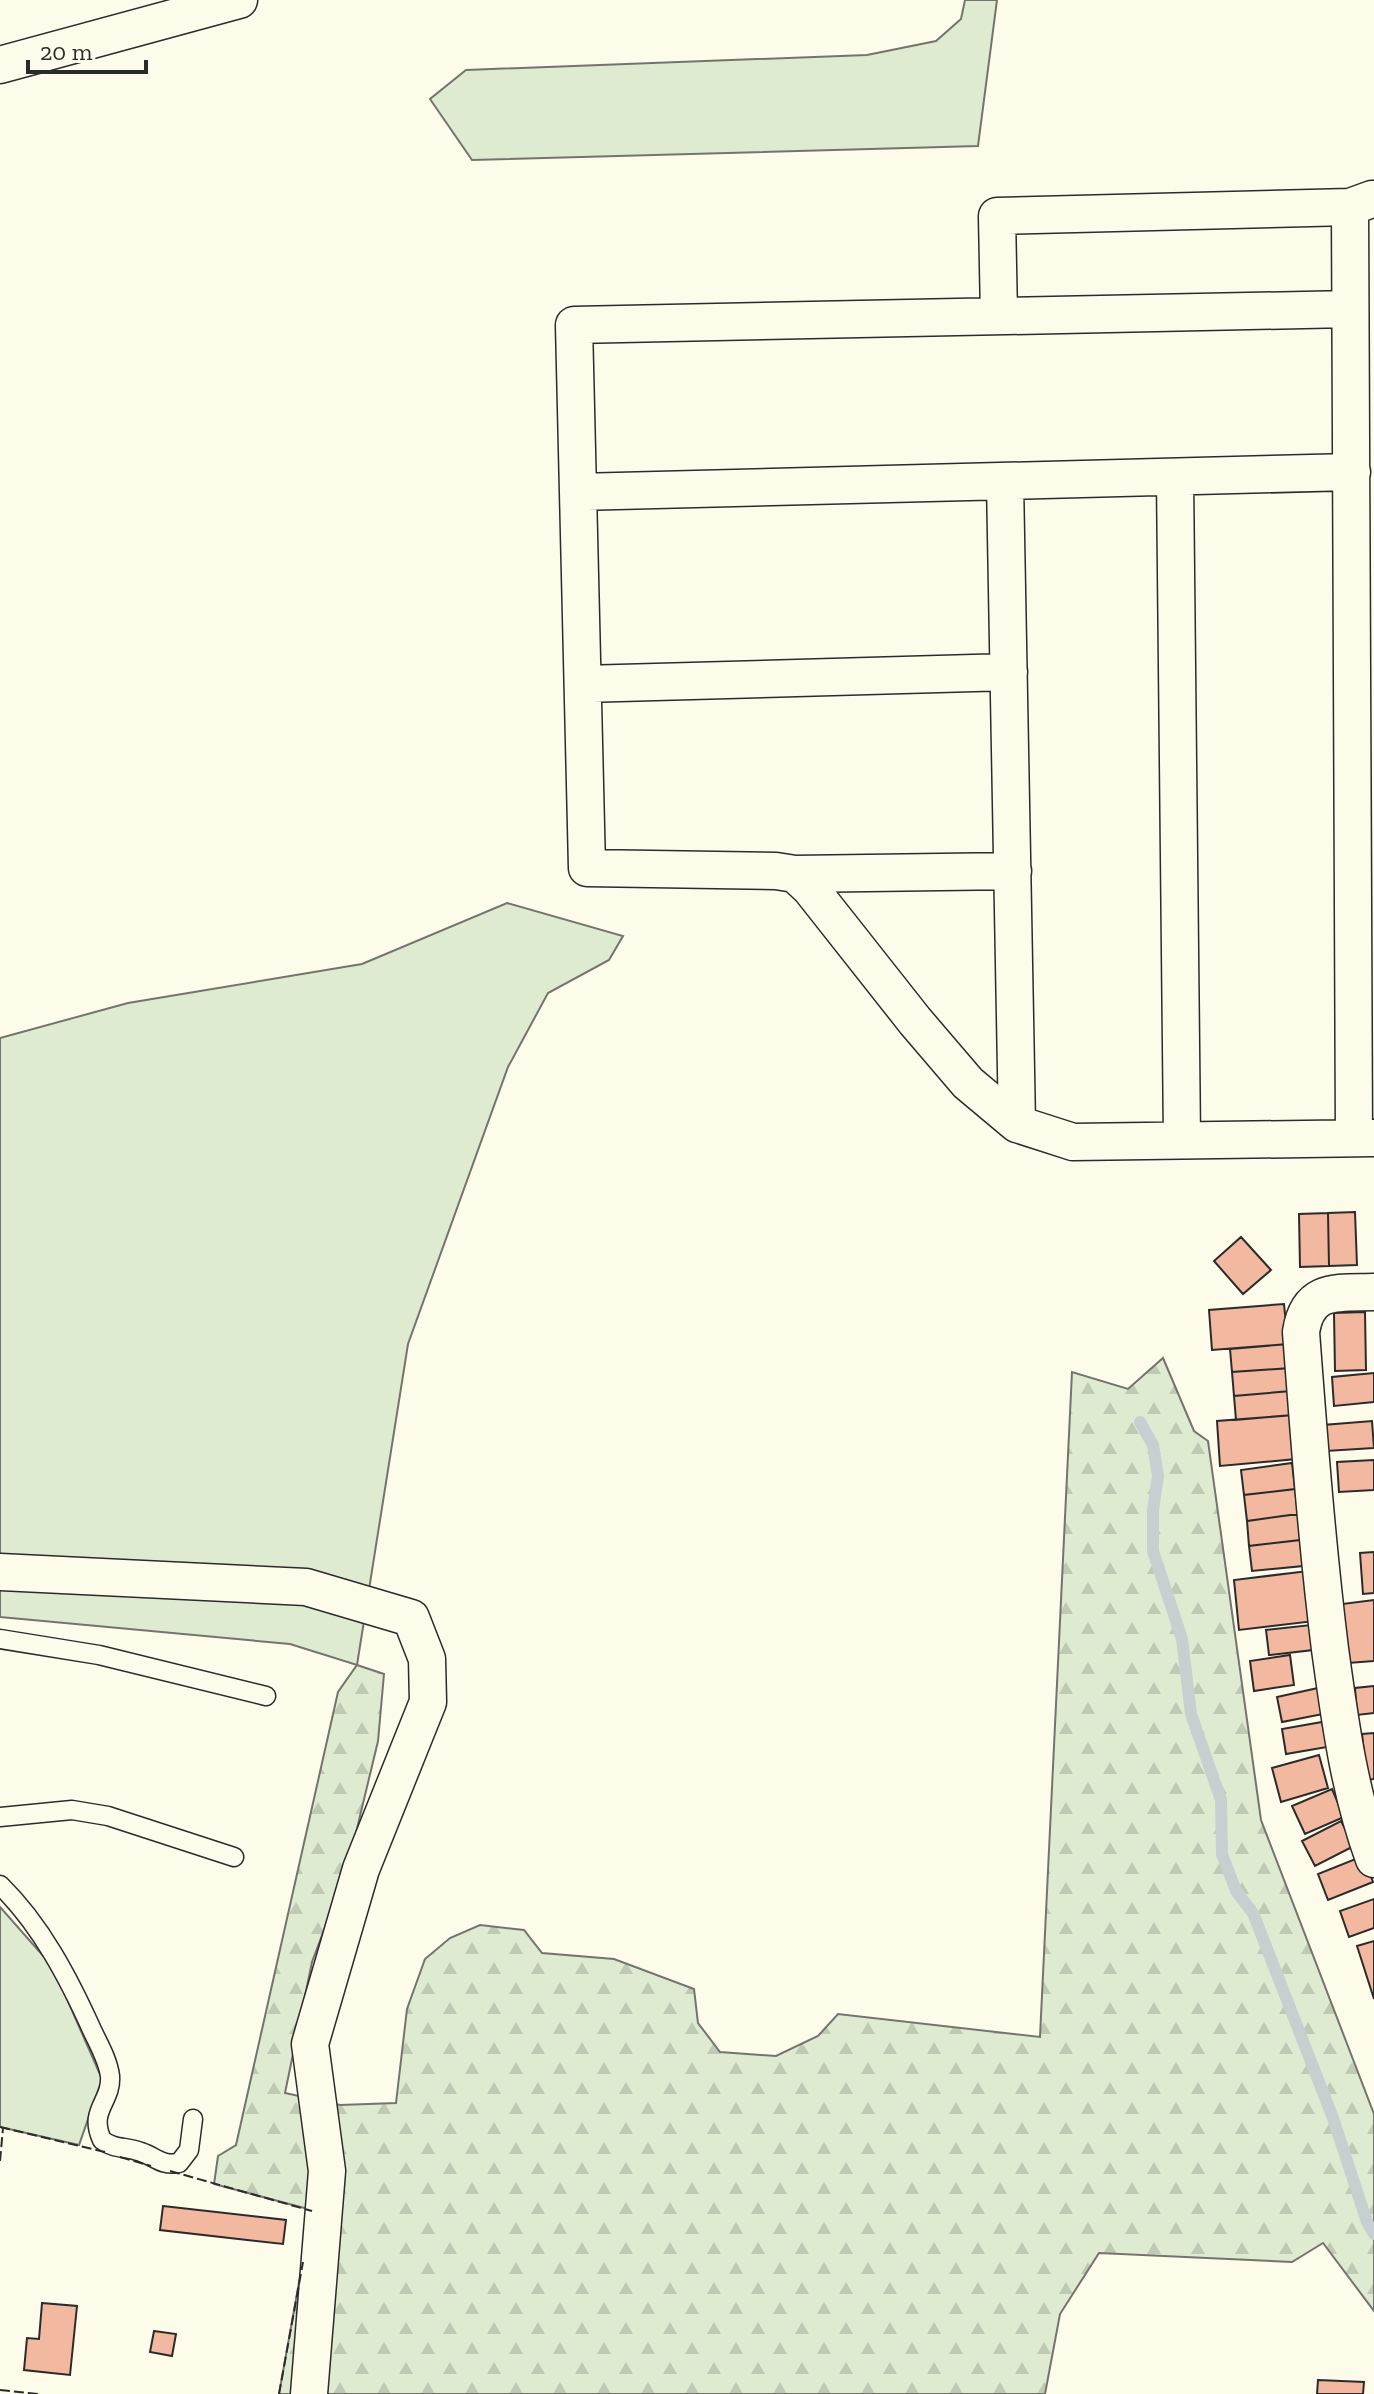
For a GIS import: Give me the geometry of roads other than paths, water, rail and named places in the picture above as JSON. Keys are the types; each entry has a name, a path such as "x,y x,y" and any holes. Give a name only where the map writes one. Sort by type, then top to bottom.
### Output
{"street":[{"path":"0,65 239,0"},
{"path":"795,874 810,888 968,1083 1017,1124 1073,1142 1364,1138 1349,309 1362,203 997,216 999,316"},
{"path":"1013,871 795,874 776,871 587,868 574,325 1349,309"},
{"path":"578,492 1352,472"},
{"path":"1175,477 1182,1140"},
{"path":"1005,482 1017,1124"},
{"path":"583,684 1009,672"},
{"path":"1374,1292 1323,1295 1311,1303 1303,1315 1301,1332 1319,1555 1344,1752 1363,1830 1374,1859"},
{"path":"0,1572 306,1587 411,1618 427,1659 428,1702 361,1869 310,2044 327,2171 309,2394"}],"lane":[{"path":"0,1639 99,1655 266,1696"},
{"path":"0,1817 72,1810 108,1816 234,1857"},
{"path":"0,1885 27,1916 53,1956 107,2062 109,2090 96,2119 102,2140 118,2149 137,2150 160,2164 179,2163 189,2150 193,2119"}],"waterway":[{"path":"1140,1422 1153,1445 1158,1476 1153,1510 1153,1551 1182,1639 1191,1714 1221,1800 1222,1854 1236,1891 1253,1913 1333,2118 1367,2222 1374,2234"}]}
